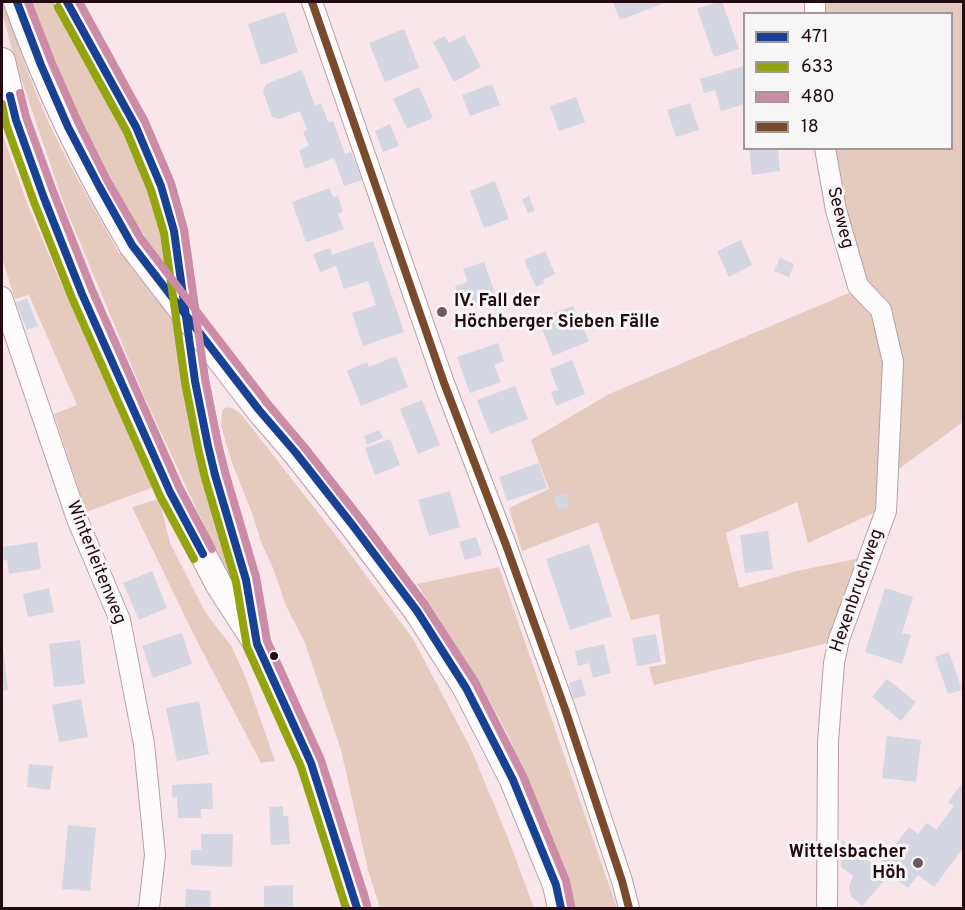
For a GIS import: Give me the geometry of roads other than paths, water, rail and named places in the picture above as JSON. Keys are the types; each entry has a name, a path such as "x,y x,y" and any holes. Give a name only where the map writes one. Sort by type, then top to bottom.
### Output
{"main road":[{"path":"17,2 36,53 74,137 132,245 259,410 354,527 417,612 465,688 513,780 556,885 561,909"},
{"path":"67,2 136,127 161,186 174,231 195,381 208,446 246,580 257,644"},
{"path":"2,61 16,120 82,294 170,492 219,585 257,644 311,763 357,909"}],"street":[{"path":"312,2 444,383 566,708 629,909"},
{"name":"Seeweg","path":"825,150 836,210 858,286"},
{"name":"Hexenbruchweg","path":"827,909 828,742 834,663 839,639 886,510 893,362 881,310 858,286"},
{"name":"Winterleitenweg","path":"2,297 77,519 120,620 144,744 155,855 149,909"}],"place":[{"name":"IV. Fall der Höchberger Sieben Fälle","path":"442,312"},
{"name":"Wittelsbacher Höh","path":"918,863"}]}
